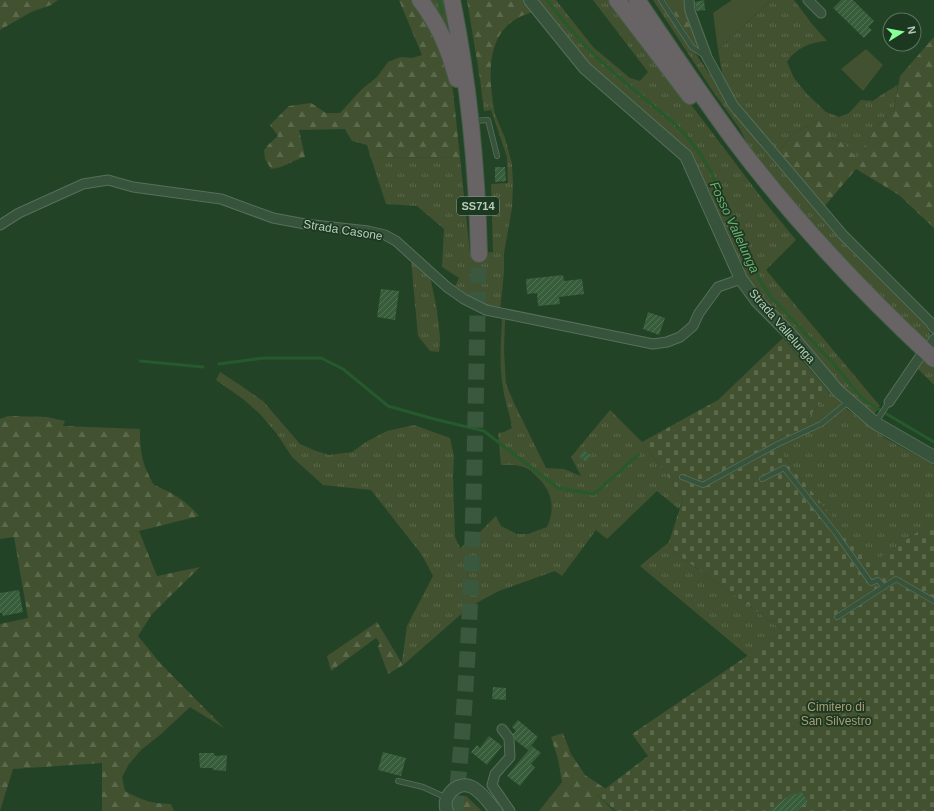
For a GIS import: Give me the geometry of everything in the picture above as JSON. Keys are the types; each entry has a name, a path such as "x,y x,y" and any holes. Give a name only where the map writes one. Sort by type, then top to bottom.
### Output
{"highway":[{"path":"420,0 437,24 444,38 452,63 460,99 470,114"},
{"name":"SS714","path":"452,0 470,114 476,177 479,254"},
{"path":"462,0 470,54 464,70"},
{"path":"617,0 721,138 734,140"},
{"path":"639,1 734,140 816,241 899,327 930,350"}],"street":[{"name":"Strada Vallelunga","path":"530,0 585,68 686,156 741,279 757,301 791,336 838,391 875,423 934,458"},
{"path":"689,0 690,11 708,57 733,105 843,235 930,322 934,328"},
{"path":"808,0 821,13"},
{"name":"Strada Casone","path":"0,225 36,205 83,184 108,180 133,187 221,199 273,218 385,235 396,241 464,299 486,310 653,344 667,342 680,337 693,326 699,313 718,287 741,279"},
{"path":"889,402 930,350"},
{"path":"502,729 509,738 510,757 495,774 492,785 510,811"},
{"path":"447,811 445,806 447,798 452,790 462,785 470,786 476,789 496,811"}],"lane":[{"path":"661,0 692,47 708,57"},
{"path":"470,114 488,120 497,156"},
{"path":"682,477 704,485 778,444 821,424 850,401"},
{"path":"875,423 889,402"},
{"path":"762,479 784,468 835,532 871,583 878,580 884,587"},
{"path":"837,617 896,579 934,601"},
{"path":"398,781 423,787 447,798"}],"green space":[{"path":"0,0 58,0 51,5 31,12 0,30"},
{"path":"399,0 411,0 431,25 448,67 453,91 460,157 371,158 367,145 352,141 345,129 299,130 305,157 271,169 265,159 264,150 278,136 270,125 289,106 311,103 326,113 340,113 362,89 377,77 388,62 400,57 412,58 422,55"},
{"path":"426,0 444,0 448,27 445,26"},
{"path":"467,0 524,0 533,12 523,15 507,26 499,36 494,48 491,88 495,115 480,79"},
{"path":"533,0 556,0 593,47 630,78 640,81 648,72 593,0 610,0 764,201 796,240 766,270 880,406 872,417 842,389 746,280 688,154 594,72"},
{"path":"653,0 659,0 760,146 852,252 927,327 930,333 928,343 866,285 817,232 752,154 740,129 712,90"},
{"path":"665,0 687,0 703,49 695,46"},
{"path":"732,0 771,0 718,50 713,13"},
{"path":"771,0 794,0 827,41 809,44 799,49 787,62 794,78 807,94 826,112 839,117 849,113 861,100 873,101 898,85 894,109 882,120 871,135 857,160 844,143 832,138 829,128 819,120 794,132 777,153 735,100 723,77 718,50"},
{"path":"934,37 934,228 899,195 856,169 824,207 777,153 794,132 809,126 819,119 829,128 832,138 844,143 857,159 882,120 894,109 900,76"},
{"path":"866,49 883,65 863,91 841,69"},
{"path":"480,79 505,138 512,164 512,208 504,253 504,272 500,311 483,306 454,289 459,278 442,267 444,229 417,206 386,204 371,158 460,157 470,254 493,252 491,184 508,183 507,157 491,110 484,111"},
{"path":"411,260 430,276 437,310 440,338 439,352 430,351 418,336"},
{"path":"502,319 505,320 504,351 506,384 546,468 564,469 581,476 571,457 610,410 642,442 683,499 679,509 657,491 607,539 596,530 562,576 555,571 499,591 480,601 466,610 403,665 402,661 407,626 433,576 422,555 371,490 323,485 292,457 277,434 260,414 243,399 216,380 220,372 240,385 263,401 300,444 329,455 352,452 366,442 387,431 414,425 450,438 454,456 453,477 455,537 460,548 472,540 496,516 501,526 517,534 528,534 547,527 550,520 552,506 546,487 530,470 520,466 501,465 498,433 512,428 504,393 501,371"},
{"name":"Cimitero di San Silvestro","path":"783,338 829,392 808,418 811,425 773,443 870,564 934,521 934,811 616,811 597,795 648,756 632,734 784,631 677,554 669,542 683,499 642,442 718,400"},
{"path":"923,357 934,366 934,385 916,367"},
{"path":"829,392 848,410 885,438 934,465 934,521 870,565 773,443 811,425 808,418"},
{"path":"8,416 47,417 65,421 63,426 140,429 142,458 154,485 178,498 199,516 139,531 157,576 200,567 152,614 138,636 160,663 224,728 190,707 160,735 141,750 129,764 122,777 125,791 147,801 171,804 174,811 102,811 102,763 13,769 0,811 0,624 28,618 14,537 0,539 0,419"},
{"path":"669,542 677,554 784,631 748,656 640,566"},
{"path":"377,622 403,665 388,674 378,647 380,643 376,638 331,671 327,656"},
{"path":"563,733 571,754 585,775 606,789 597,795 614,811 539,811 562,782 558,759 551,737"},
{"path":"457,796 466,796 482,811 458,811 454,806"}],"building":[{"path":"704,0 705,10 696,11 695,2"},
{"path":"841,0 853,0 874,21 868,27 872,30 864,38 833,8"},
{"path":"495,167 505,167 506,181 495,182"},
{"path":"563,275 564,281 582,279 584,294 559,297 560,304 538,306 537,293 527,294 526,279"},
{"path":"381,289 399,291 395,320 377,317"},
{"path":"648,312 665,318 659,335 643,329"},
{"path":"584,450 591,456 586,462 579,456"},
{"path":"19,590 23,612 3,616 2,613 0,613 0,593"},
{"path":"493,687 506,688 506,700 492,699"},
{"path":"518,720 538,737 528,750 515,740 513,734 516,731 512,727"},
{"path":"489,736 502,746 487,765 471,752 477,745 480,748"},
{"path":"532,746 541,753 531,764 535,767 520,786 507,776"},
{"path":"383,752 406,758 401,776 378,770"},
{"path":"199,753 214,753 215,756 227,755 226,771 214,770 212,768 200,768"},
{"path":"801,791 808,802 796,811 768,811 793,793 794,796"}],"waterway":[{"path":"439,0 442,13"},
{"name":"Fosso Vallelunga","path":"547,0 587,48 614,73 675,124 701,155 711,172 730,219 759,279 771,297 833,363 858,394 868,403 934,442"},
{"path":"219,364 264,358 321,358 343,369 388,406 484,431 558,488 594,494 638,455"},
{"path":"140,361 203,367"}],"tunnel":[{"path":"455,811 462,742 470,602 479,254"}]}
